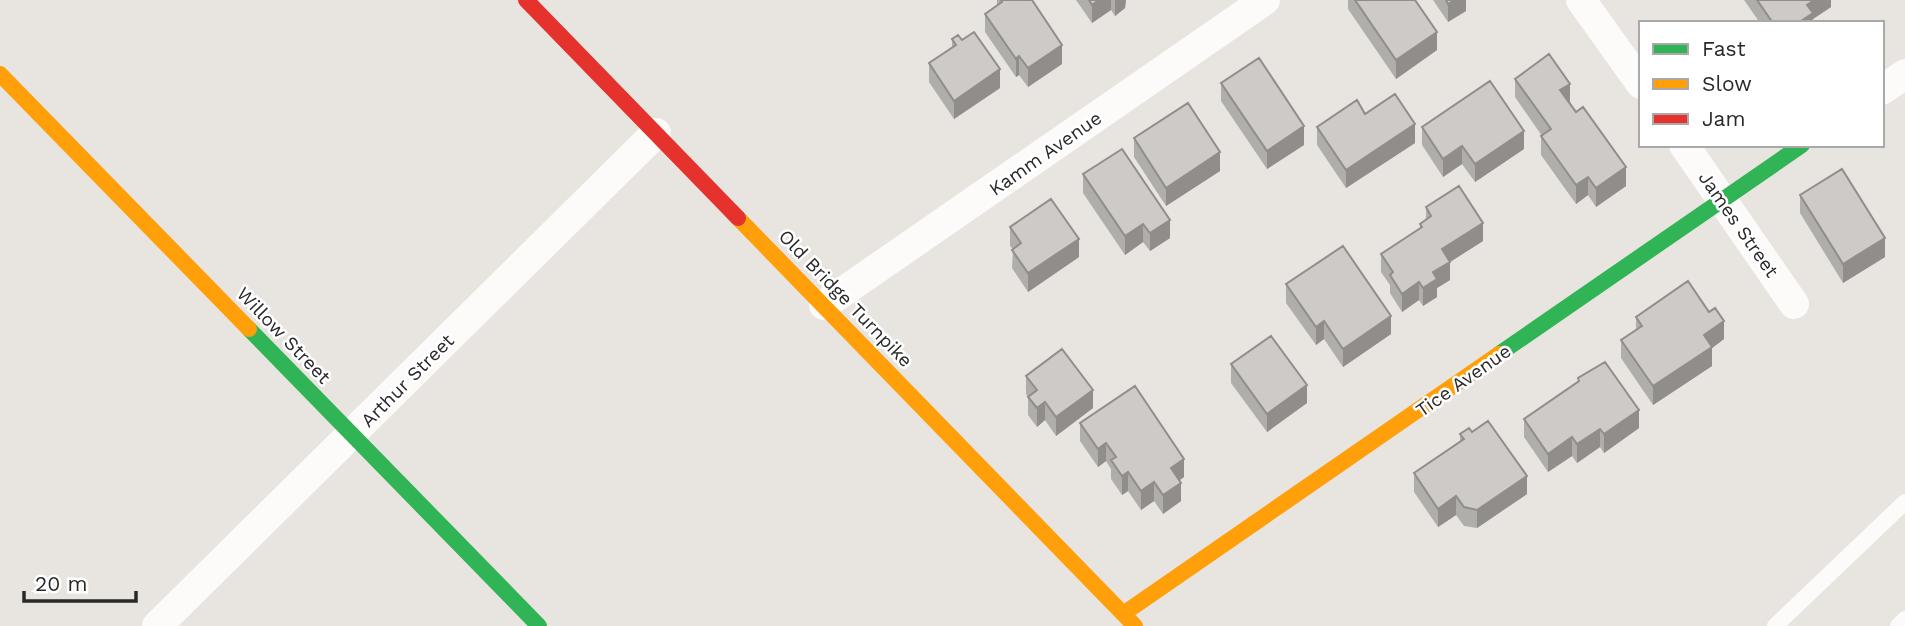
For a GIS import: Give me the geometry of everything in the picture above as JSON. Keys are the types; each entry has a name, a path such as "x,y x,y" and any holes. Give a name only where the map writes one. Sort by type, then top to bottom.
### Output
{"street":[{"name":"Old Bridge Turnpike","path":"526,0 1135,626"},
{"name":"Kamm Avenue","path":"824,305 1265,0"},
{"path":"1581,0 1639,81"},
{"name":"Willow Street","path":"0,74 539,626"},
{"path":"1884,89 1905,74"},
{"name":"Arthur Street","path":"157,626 656,133"},
{"name":"James Street","path":"1685,147 1794,304"},
{"name":"Tice Avenue","path":"1123,614 1799,147"}],"lane":[{"path":"1775,626 1905,502"},
{"path":"1898,626 1905,620"}],"building":[{"path":"1001,0 1032,0 1062,45 1028,68 1019,56 1016,59 985,14 1002,2"},
{"path":"1355,0 1415,0 1437,32 1396,60"},
{"path":"1757,0 1814,0 1807,5 1813,13 1801,21 1772,21"},
{"path":"974,32 1000,69 954,101 929,63 956,45 952,39 958,35 962,40"},
{"path":"1549,54 1570,84 1560,90 1576,112 1583,107 1626,167 1596,188 1588,177 1576,185 1541,136 1551,129 1515,79"},
{"path":"1259,58 1304,126 1267,151 1221,83"},
{"path":"1490,81 1524,131 1475,164 1462,146 1443,159 1422,127"},
{"path":"1395,94 1415,124 1346,170 1317,127 1357,100 1365,114"},
{"path":"1188,103 1220,152 1166,188 1134,138"},
{"path":"1122,149 1170,220 1150,233 1143,224 1125,236 1083,174"},
{"path":"1842,169 1885,238 1843,264 1800,195"},
{"path":"1459,186 1483,223 1442,249 1450,262 1433,272 1437,279 1423,288 1419,282 1402,294 1390,275 1393,272 1381,254 1422,227 1420,224 1431,216 1426,207"},
{"path":"1051,199 1079,239 1028,273 1012,250 1021,243 1010,227"},
{"path":"1343,246 1391,316 1343,349 1324,321 1316,327 1286,284"},
{"path":"1688,281 1709,312 1715,308 1724,321 1704,335 1712,347 1653,386 1621,340 1642,326 1636,317"},
{"path":"1271,336 1307,385 1267,414 1231,364"},
{"path":"1062,349 1093,390 1056,417 1045,402 1037,408 1028,397 1037,390 1026,376"},
{"path":"1605,362 1639,410 1604,434 1600,429 1577,444 1572,437 1548,454 1524,419 1579,381 1578,378"},
{"path":"1135,386 1184,459 1171,468 1181,483 1163,495 1154,482 1141,491 1128,472 1122,476 1111,460 1116,457 1106,443 1098,449 1080,423"},
{"path":"1488,421 1527,476 1477,510 1464,507 1456,496 1438,509 1414,473 1464,439 1460,434 1469,428 1472,432"}],"traffic: fast":[{"path":"1499,354 1799,147"},
{"path":"249,329 539,626"}],"traffic: slow":[{"path":"0,74 249,329"},
{"path":"738,218 1135,626"},
{"path":"1123,614 1499,354"}],"traffic: jam":[{"path":"526,0 738,218"}]}
